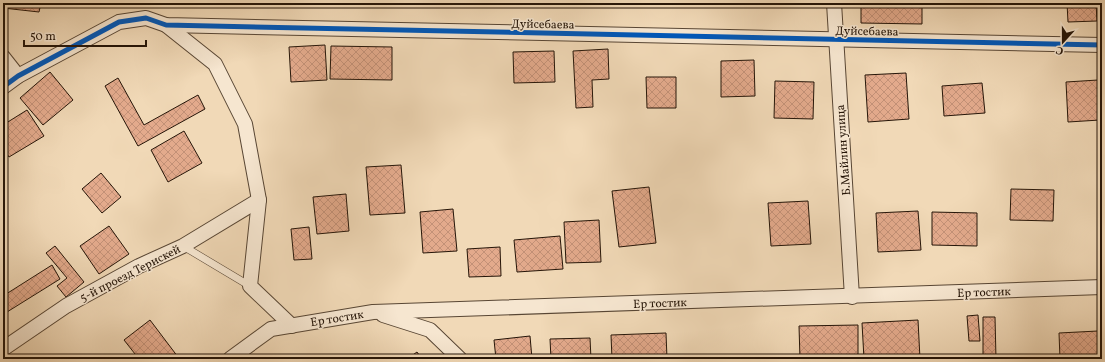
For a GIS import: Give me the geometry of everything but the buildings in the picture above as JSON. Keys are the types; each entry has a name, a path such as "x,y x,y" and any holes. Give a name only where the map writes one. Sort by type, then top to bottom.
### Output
{"street":[{"name":"Б.Майлин улица","path":"834,3 835,40 852,297"},
{"name":"Дуйсебаева","path":"3,87 18,76 119,22 146,18 166,25 1102,45"},
{"path":"166,25 215,64 245,124 259,200 250,286 292,326"},
{"path":"3,57 18,76"},
{"name":"5-й проезд Терискей","path":"3,349 66,306 139,266 182,246 259,200"},
{"name":"Ер тостик","path":"230,359 271,329 373,312 852,297 1102,287"},
{"path":"373,312 430,330 460,359"}],"lane":[{"path":"182,246 250,286"}],"cycle path":[{"path":"3,87 18,76 119,22 146,18 166,25 1102,45"}]}
